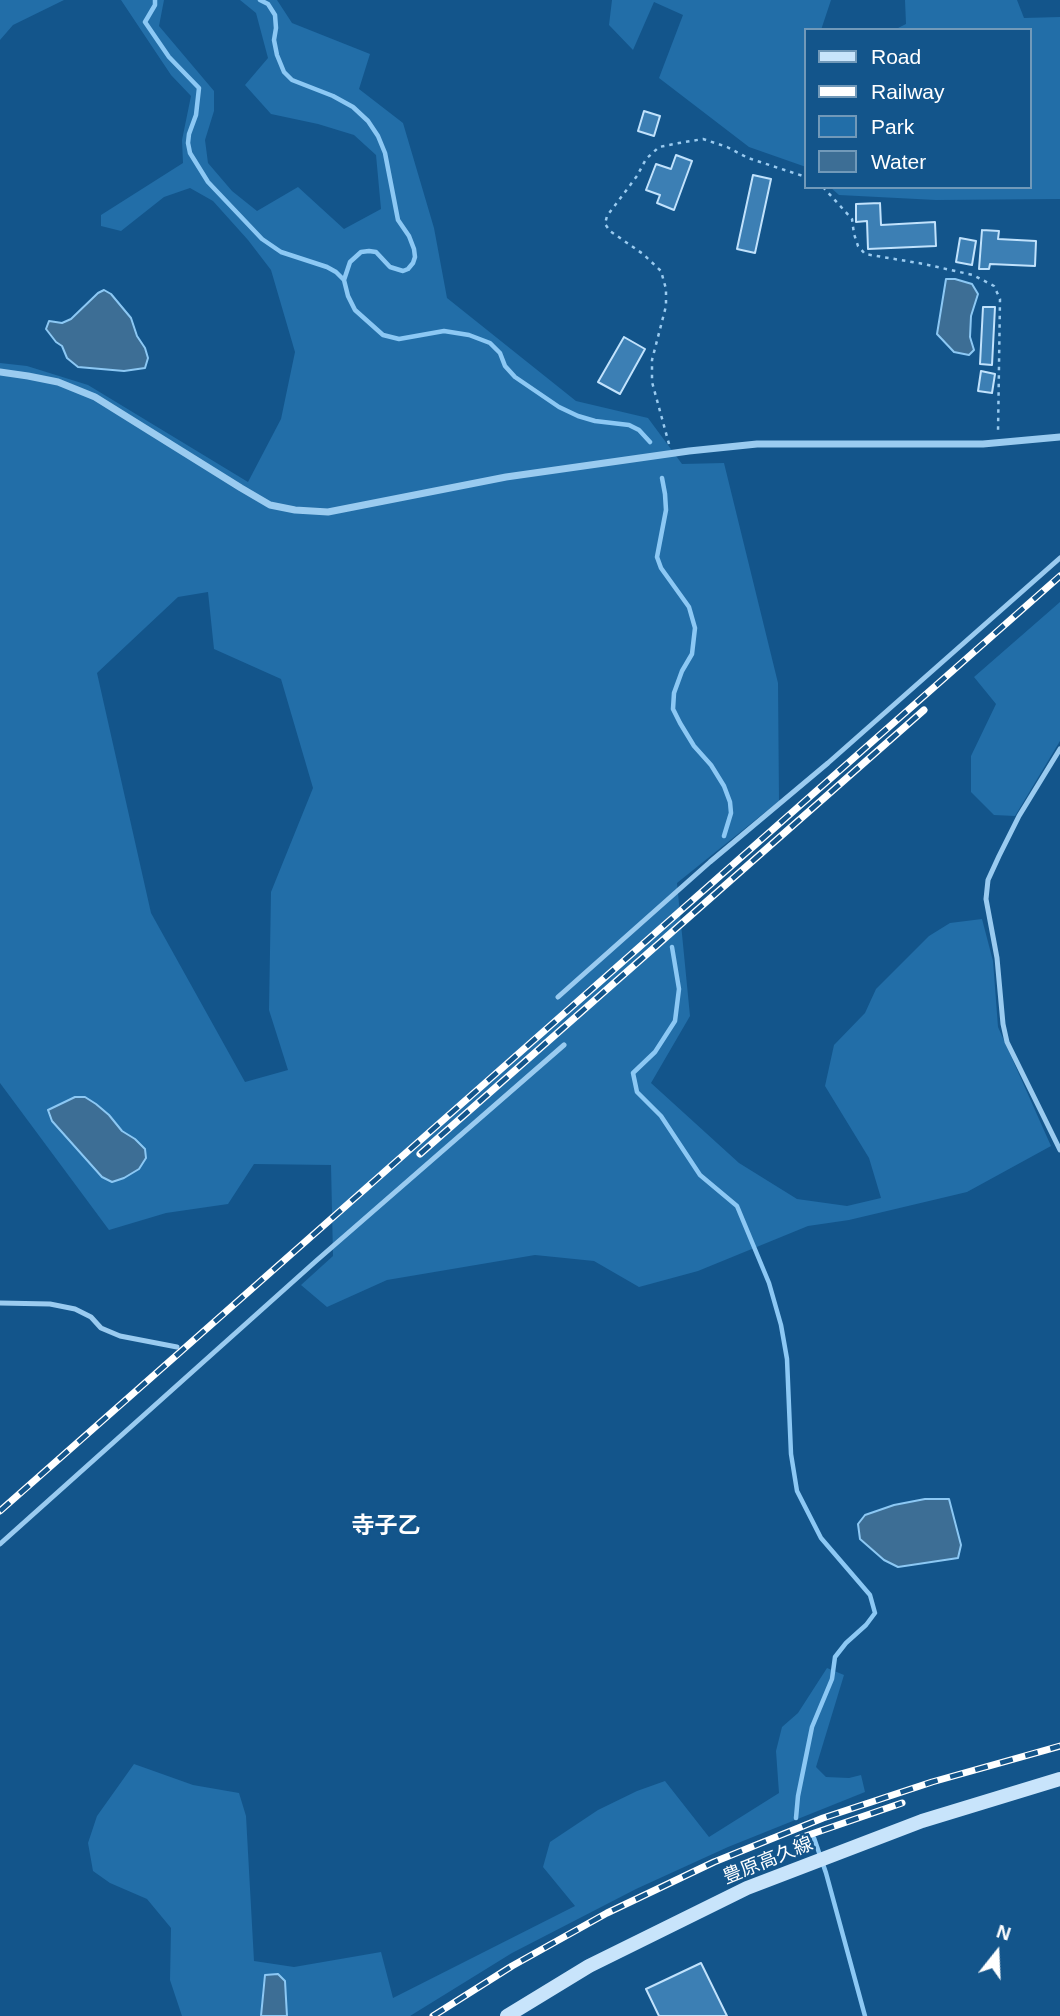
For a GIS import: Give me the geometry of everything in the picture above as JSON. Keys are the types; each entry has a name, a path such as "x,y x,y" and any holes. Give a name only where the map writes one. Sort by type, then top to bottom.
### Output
{"main road":[{"name":"豊原高久線","path":"507,2016 589,1966 747,1888 922,1821 1060,1779"}],"street":[{"path":"0,372 58,382 94,397 270,505 295,510 328,512 506,477 757,444 998,442 1060,438"}],"lane":[{"path":"558,997 1060,558"},
{"path":"1060,749 1019,816 999,856 988,880 985,900 997,958 1007,1042 1060,1150"},
{"path":"0,1544 564,1045"},
{"path":"0,1303 50,1304 75,1309 91,1317 101,1328 120,1336 177,1347"},
{"path":"200,1352 210,1356"}],"path":[{"path":"671,454 652,382 652,360 666,306 666,289 661,271 643,254 610,231 606,224 607,216 646,159 659,148 679,143 703,139 748,158 804,176"},
{"path":"825,189 852,219 858,246 865,254 972,275 994,286 1000,299 998,442"}],"green space":[{"path":"0,0 64,0 13,25 0,40"},
{"path":"121,0 164,0 159,26 214,91 214,111 205,140 208,163 232,191 257,211 298,187 344,229 381,209 376,155 354,135 271,114 245,85 268,58 256,13 240,0 277,0 292,23 370,54 359,89 403,123 434,228 447,298 576,401 648,418 682,464 724,463 778,683 779,801 677,883 690,1016 651,1083 739,1163 797,1199 847,1206 881,1198 869,1158 825,1086 834,1045 865,1013 876,989 929,936 950,923 982,919 993,961 998,1027 1051,1146 967,1192 849,1220 808,1226 698,1271 639,1287 594,1261 535,1255 387,1280 327,1307 301,1285 333,1256 331,1165 254,1164 228,1204 166,1213 109,1230 0,1083 0,363 27,366 88,385 248,482 281,419 295,352 271,270 213,201 190,188 164,197 121,231 101,226 101,215 183,163 182,140 191,96 171,75","holes":["208,592 214,649 281,679 313,788 271,892 269,1010 288,1070 245,1082 151,913 97,673 178,597"]},
{"path":"612,0 831,0 822,28 804,28 804,166 749,147 659,78 683,15 654,2 633,50 609,25"},
{"path":"905,0 1017,0 1024,18 1060,17 1060,199 936,200 839,195 832,189 1032,189 1032,28 898,28 906,24"},
{"path":"1060,602 1060,741 1015,816 994,815 971,792 971,756 996,704 974,677"},
{"path":"827,1668 844,1675 816,1767 826,1777 849,1778 861,1775 865,1792 728,1847 636,1889 512,1953 410,2016 287,2016 285,2002 263,1985 261,2016 182,2016 170,1980 171,1928 147,1899 110,1883 93,1871 88,1843 97,1816 134,1764 193,1785 239,1793 246,1816 254,1961 294,1967 381,1952 393,1998 575,1906 543,1867 550,1842 598,1810 665,1781 709,1837 779,1793 776,1751 782,1727 798,1713"}],"water":[{"path":"946,279 972,284 978,294 971,316 970,337 974,350 969,355 954,352 937,334"},
{"path":"104,290 111,294 131,318 148,358 145,368 124,371 78,367 67,358 62,346 46,329 49,321 62,323 71,319"},
{"path":"75,1097 85,1097 96,1104 122,1131 145,1149 146,1158 139,1169 112,1182 102,1177 52,1121 48,1110"},
{"path":"925,1499 949,1499 961,1545 958,1558 898,1567 884,1560 860,1539 858,1524 865,1515 894,1505"},
{"path":"278,1974 285,1981 287,2016 261,2016 265,1975"}],"building":[{"path":"644,111 660,116 654,136 638,131"},
{"path":"676,155 692,161 674,210 657,203 660,195 646,190 656,164 671,169"},
{"path":"753,175 771,179 755,253 737,249"},
{"path":"880,203 881,225 935,222 936,246 868,249 867,221 856,222 856,204"},
{"path":"982,230 999,231 998,239 1036,241 1035,266 990,264 989,269 979,269"},
{"path":"960,238 976,241 972,265 956,262"},
{"path":"983,307 995,307 992,365 980,364"},
{"path":"624,337 645,349 620,394 598,382"},
{"path":"981,371 995,374 992,393 978,391"},
{"path":"701,1963 727,2016 659,2016 646,1989"}],"waterway":[{"path":"155,0 145,22 169,57 199,88 196,115 189,134 190,153 208,182 262,239 281,252 336,272 344,280 355,310 383,335 399,339 444,331 469,335 490,343 500,353 505,366 515,377 559,407 595,421 629,425 639,430 650,442"},
{"path":"260,0 268,4 275,15 274,40 284,72 292,80 353,107 368,121 378,136 385,153 398,220 414,249 413,263 403,271 390,267 376,252 361,252 350,262 344,280"},
{"path":"662,478 666,510 657,557 661,568 689,607 695,628 692,654 674,693 673,709 694,746 711,765 724,786 731,813 724,836"},
{"path":"672,947 679,989 675,1021 655,1052 633,1073 637,1092 661,1116 700,1175 737,1206 769,1283 781,1325 787,1359 791,1454 797,1491 821,1538 870,1595 875,1613 835,1657 832,1679 812,1727 796,1818"},
{"path":"814,1838 865,2016"}],"railway":[{"path":"0,1511 1060,576"},
{"path":"420,1154 924,710"},
{"path":"433,2016 512,1966 607,1913 714,1862 823,1818 932,1782 1060,1746"},
{"path":"797,1839 902,1803"}],"district":[{"name":"寺子乙","path":"386,1527"}]}
